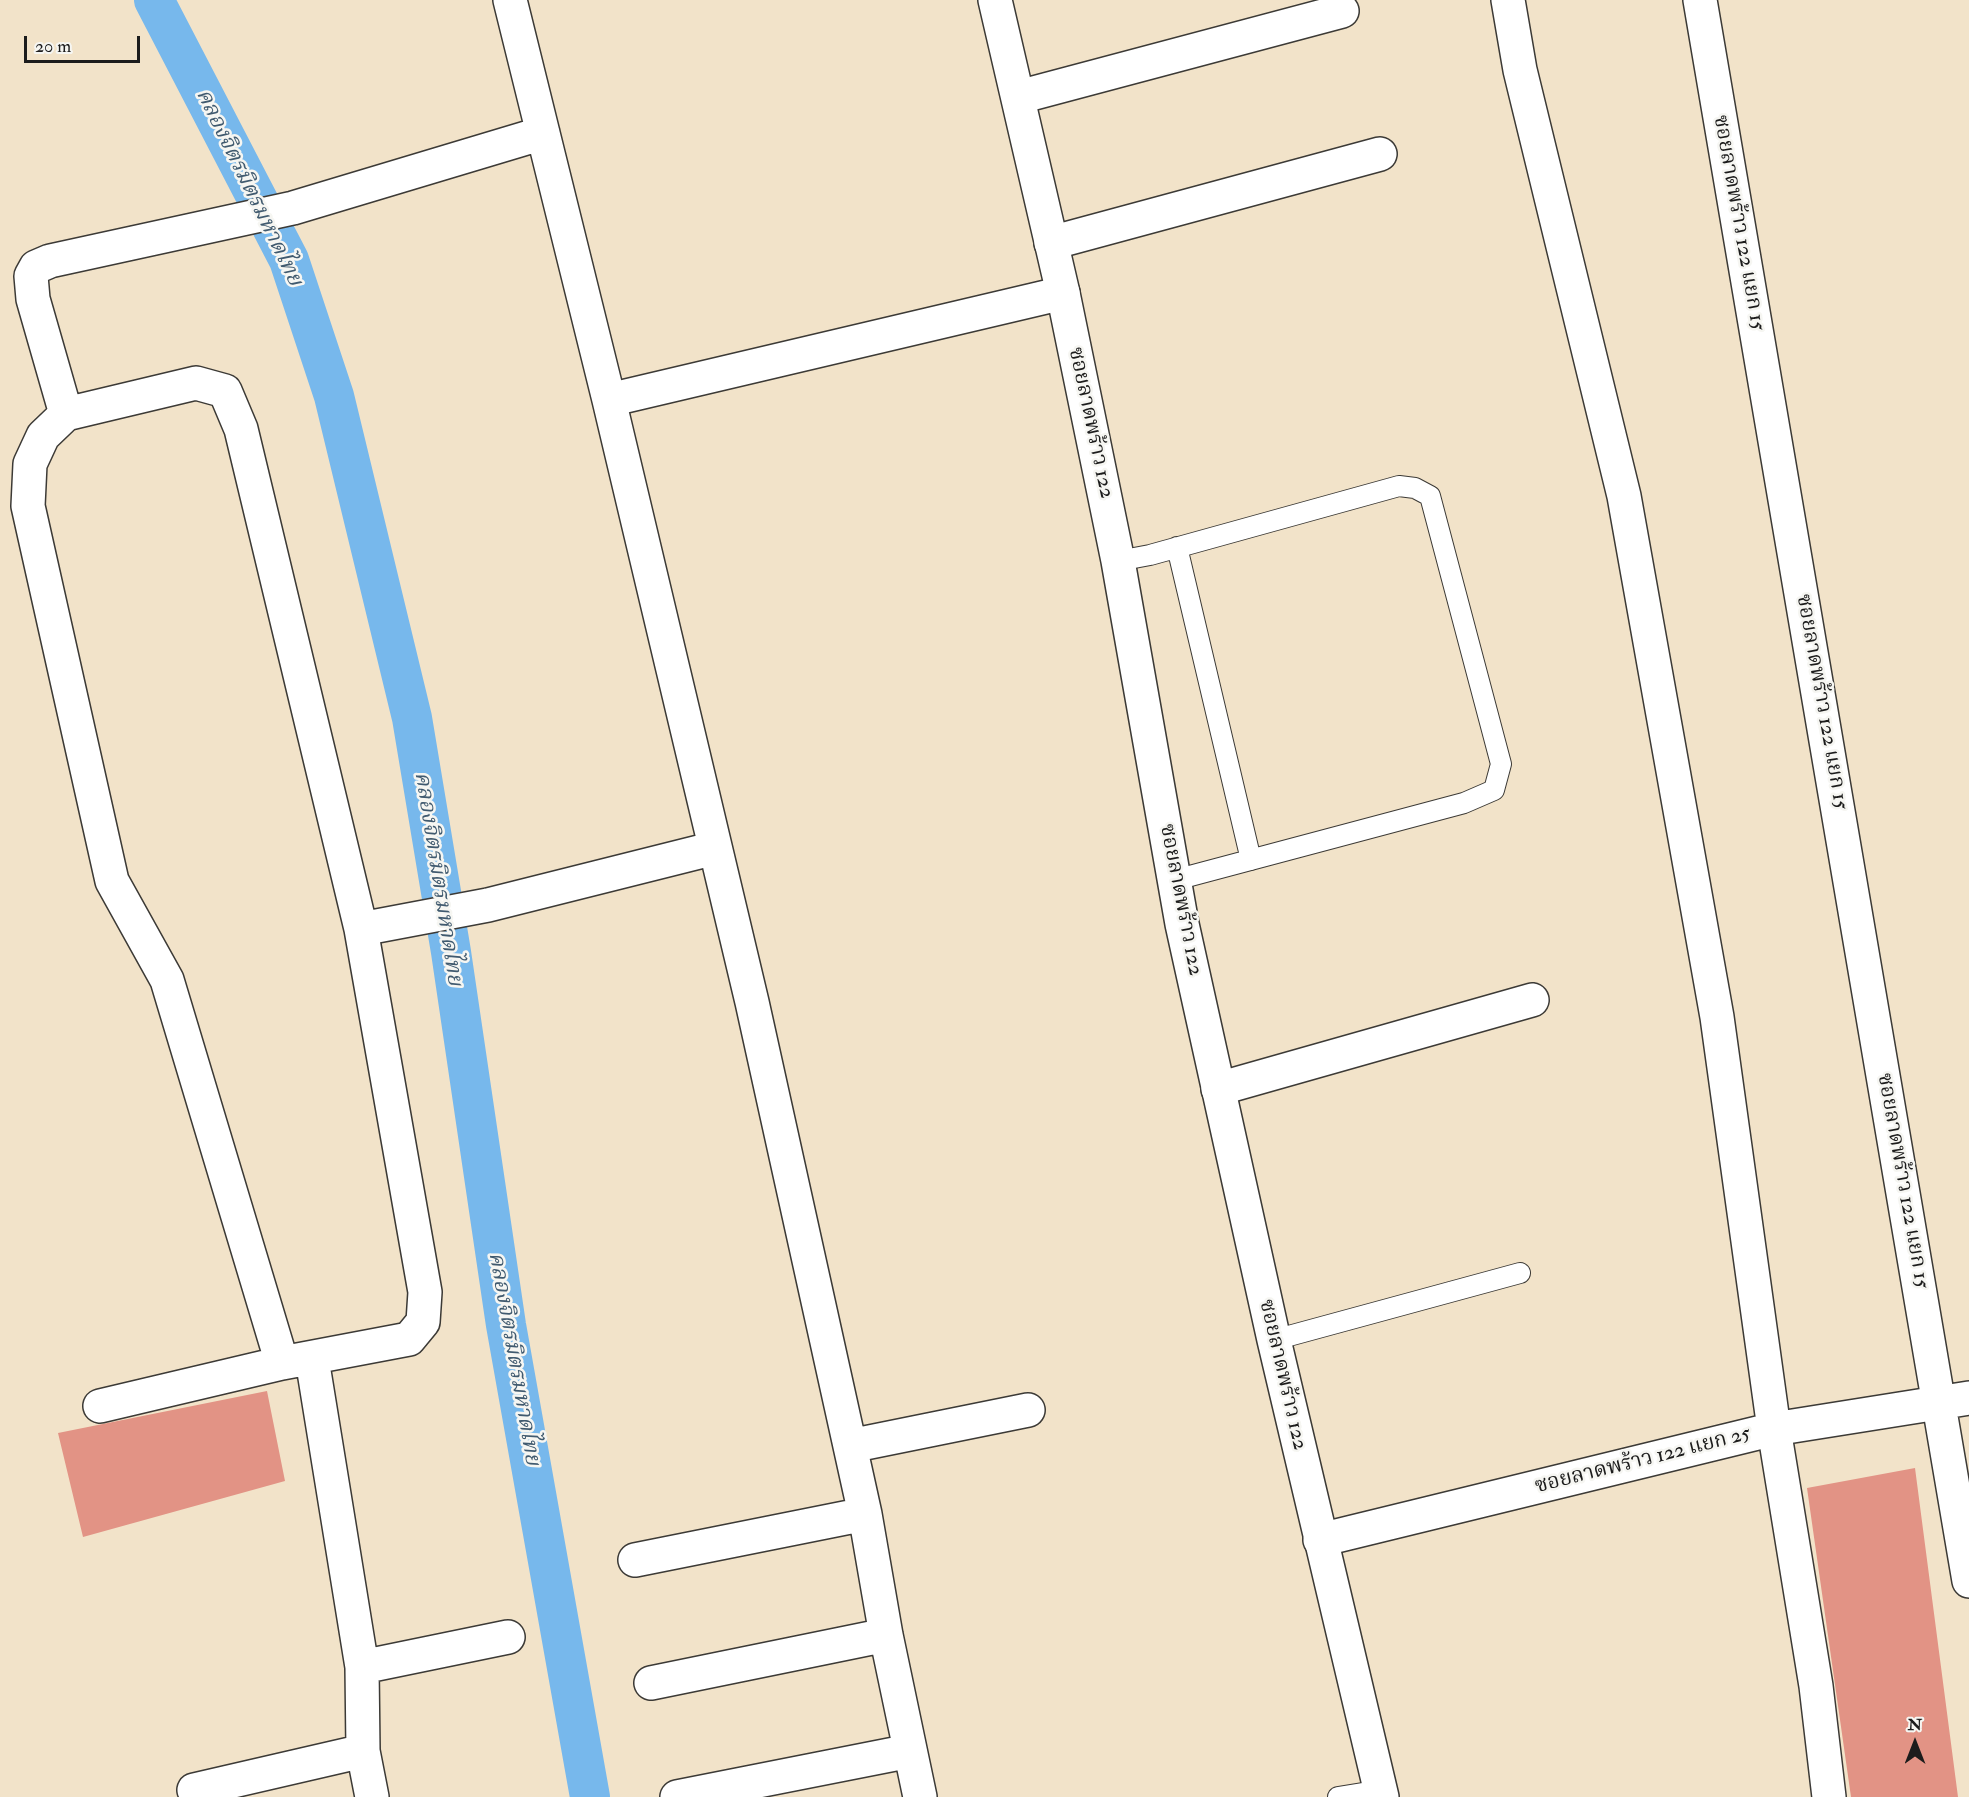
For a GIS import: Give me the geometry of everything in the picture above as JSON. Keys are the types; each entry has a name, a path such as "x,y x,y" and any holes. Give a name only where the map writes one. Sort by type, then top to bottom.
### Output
{"street":[{"path":"510,0 609,400 752,1002 865,1514 886,1635 920,1797"},
{"name":"ซอยลาดพร้าว 122","path":"995,0 1063,293 1118,561 1175,880 1218,1089 1320,1540 1382,1794"},
{"path":"1508,0 1520,70 1624,496 1717,1017 1774,1429 1816,1686 1829,1797"},
{"name":"ซอยลาดพร้าว 122 แยก 15","path":"1700,0 1955,1401 1969,1581"},
{"path":"1019,97 1342,11"},
{"path":"66,414 33,299 32,276 36,267 50,261 293,208 543,133"},
{"path":"1051,243 1380,154"},
{"path":"609,400 1063,293"},
{"path":"100,1406 297,1361 410,1339 423,1322 424,1292 361,929 242,429 225,391 196,383 66,414 43,436 30,464 28,506 112,881 168,980 297,1361 362,1667 363,1751 372,1797"},
{"path":"361,929 488,905 715,848"},
{"path":"1218,1089 1532,1000"},
{"name":"ซอยลาดพร้าว 122 แยก 25","path":"1320,1540 1774,1429 1955,1401"},
{"path":"850,1446 1028,1410"},
{"path":"634,1560 865,1514"},
{"path":"651,1683 886,1635"},
{"path":"362,1667 508,1637"},
{"path":"194,1790 363,1751"},
{"path":"677,1797 910,1751"}],"lane":[{"path":"1118,561 1399,486 1415,488 1430,496 1501,764 1494,790 1464,803 1175,880"},
{"path":"1177,547 1251,860"},
{"path":"1274,1340 1520,1273"},
{"path":"1338,1797 1382,1794"}],"building":[{"path":"267,1391 285,1481 83,1537 58,1433"},
{"path":"1915,1468 1958,1797 1851,1797 1807,1488"}],"waterway":[{"name":"คลองจิตรมิตรมหาดไทย","path":"154,0 289,260 334,396 412,718 451,952 506,1325 590,1797"}]}
